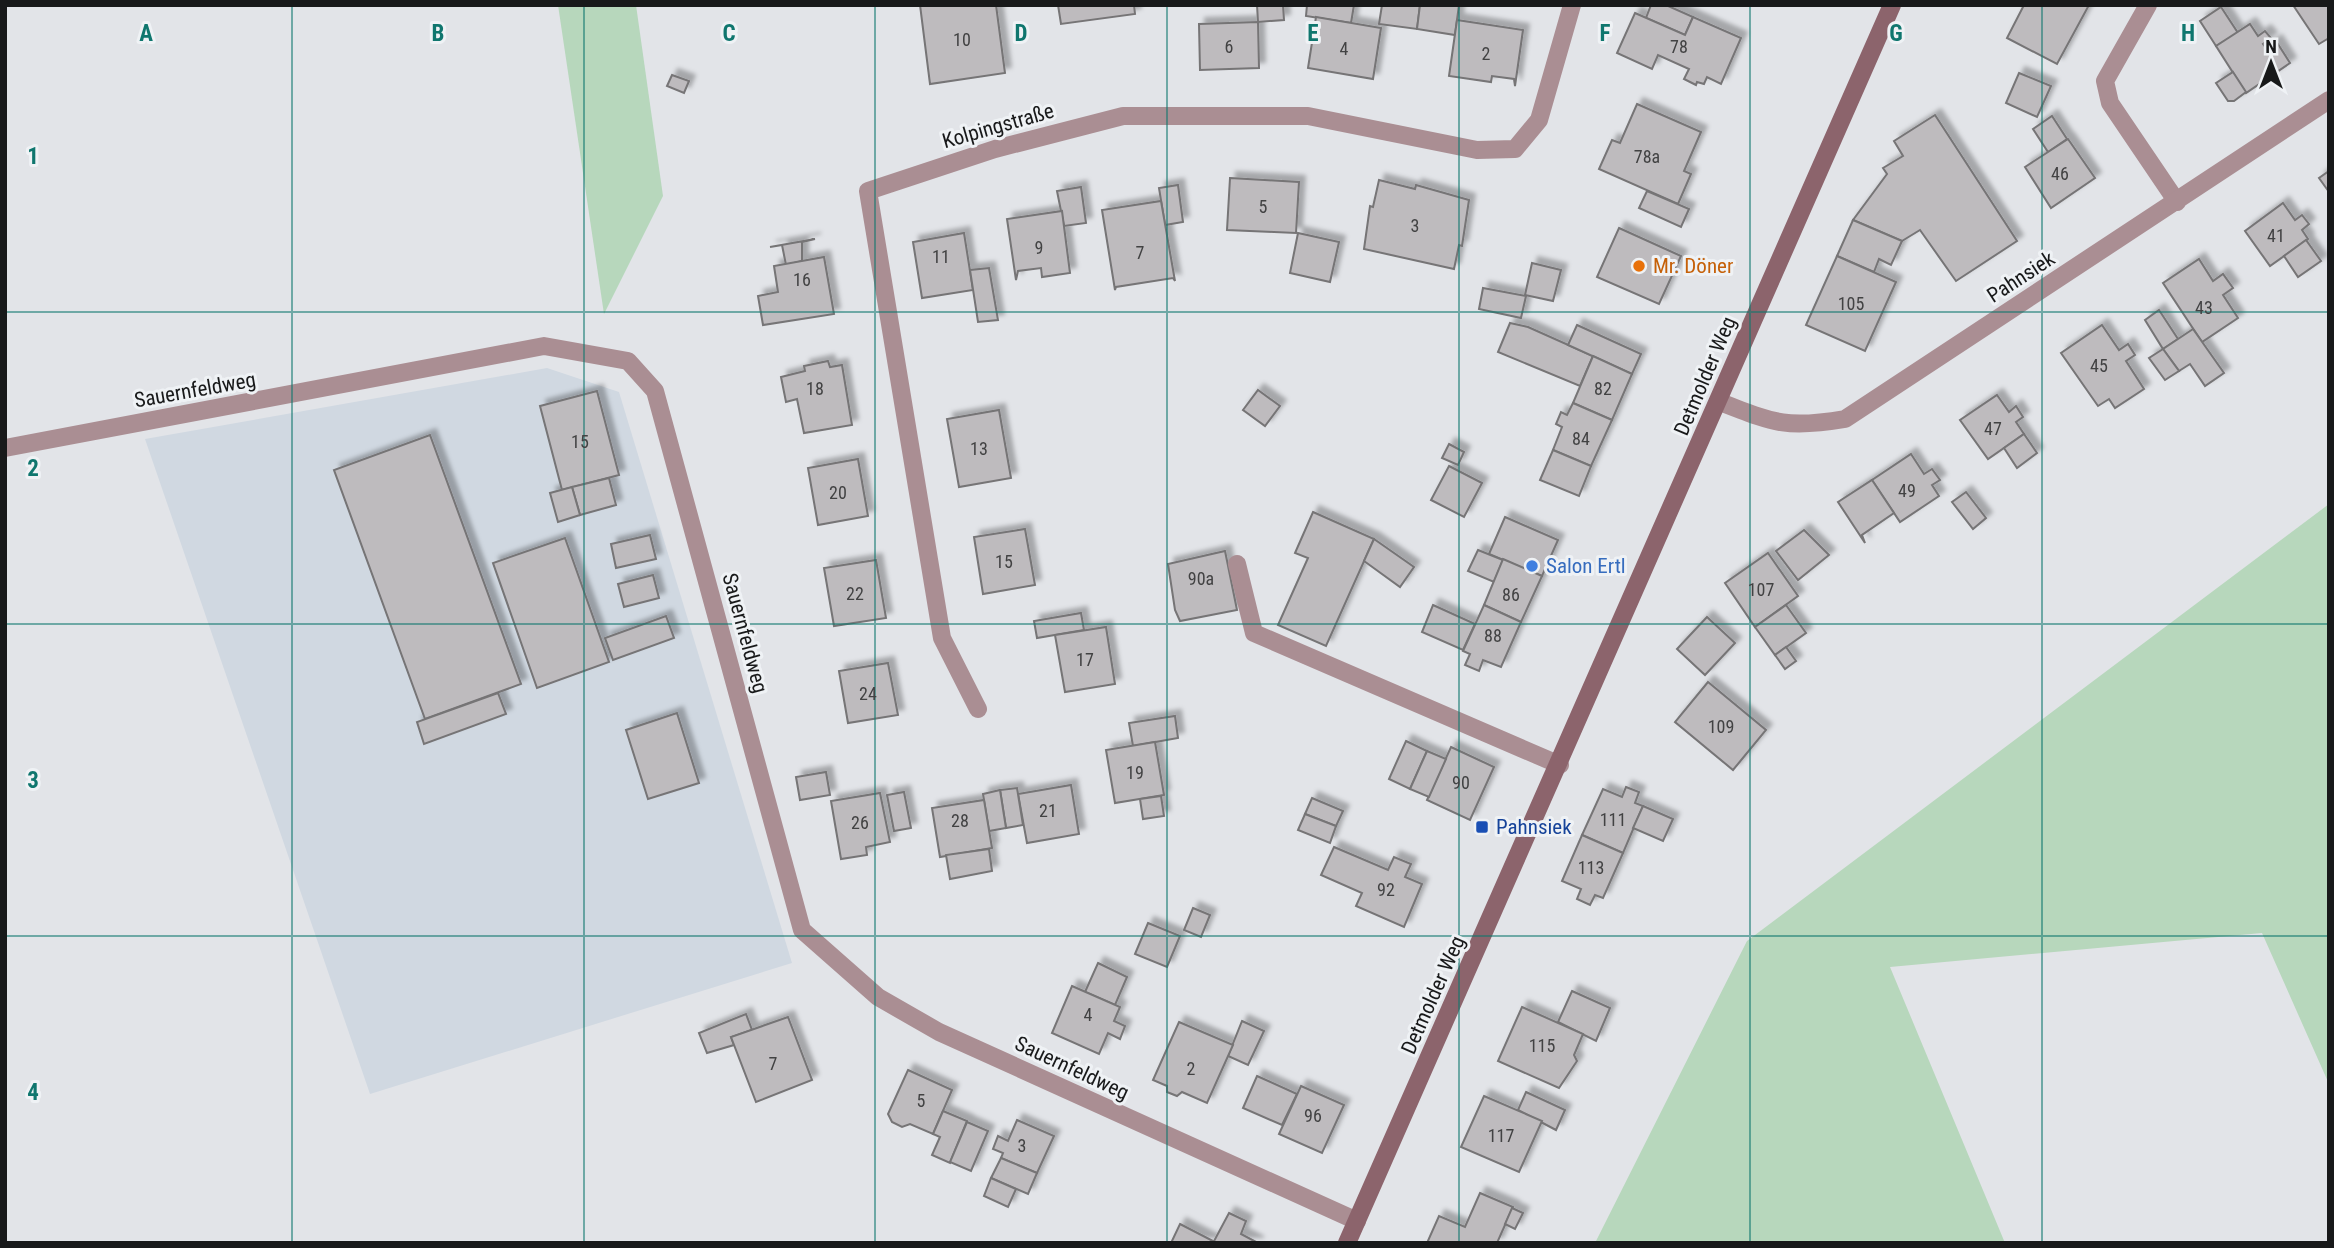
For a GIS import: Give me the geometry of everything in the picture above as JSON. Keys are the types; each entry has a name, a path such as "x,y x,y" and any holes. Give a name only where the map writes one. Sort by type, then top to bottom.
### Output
{"street":[{"name":"Kolpingstraße","path":"978,709 942,638 868,191 995,149 1123,116 1308,116 1477,150 1515,149 1539,120 1572,5"},
{"name":"Detmolder Weg","path":"1347,1243 1720,402 1892,5"},
{"path":"2148,5 2105,81 2110,103 2177,202"},
{"name":"Pahnsiek","path":"1720,402 1782,425 1805,426 1845,419 2329,100"},
{"name":"Sauernfeldweg","path":"5,448 544,346 628,361 655,391 802,930 878,997 939,1032 1357,1221"},
{"path":"1237,564 1254,633 1560,765"}],"shaded area":[{"path":"547,368 619,392 792,963 370,1094 145,439"}],"green space":[{"path":"558,5 636,5 663,196 604,314"},
{"path":"2329,504 2329,1084 2262,933 1890,967 2005,1243 1595,1243 1747,941"}],"building":[{"path":"920,5 996,5 1005,73 930,84"},
{"path":"1058,5 1134,5 1135,14 1061,24"},
{"path":"1257,5 1283,5 1284,20 1258,22"},
{"path":"1307,5 1354,5 1351,23 1306,16"},
{"path":"1382,5 1420,5 1417,29 1379,24"},
{"path":"1420,5 1459,5 1455,35 1417,29"},
{"path":"1651,5 1666,5 1693,17 1685,35 1646,18"},
{"path":"2024,5 2089,5 2057,64 2007,38"},
{"path":"2293,5 2329,5 2329,38 2319,44"},
{"path":"2221,7 2238,33 2216,46 2200,21"},
{"path":"1635,13 1685,35 1693,17 1741,38 1721,84 1707,77 1704,84 1697,82 1696,85 1684,79 1689,69 1658,55 1652,69 1617,53"},
{"path":"1316,17 1381,28 1373,79 1308,68"},
{"path":"1457,20 1523,30 1515,86 1514,79 1492,76 1491,82 1449,76"},
{"path":"1258,22 1259,68 1200,70 1199,24"},
{"path":"2250,24 2258,36 2265,31 2271,38 2263,44 2266,48 2276,41 2290,63 2246,93 2216,46"},
{"path":"2233,72 2246,92 2234,101 2228,101 2216,83"},
{"path":"2019,73 2051,86 2037,117 2006,103"},
{"path":"672,75 689,81 684,93 667,86"},
{"path":"1637,104 1701,132 1684,171 1691,174 1678,204 1599,169 1612,140 1620,143"},
{"path":"1935,115 2017,241 1956,281 1920,230 1902,241 1853,220 1887,174 1883,168 1903,156 1894,141"},
{"path":"2052,116 2067,139 2048,152 2033,129"},
{"path":"2068,139 2095,178 2051,208 2025,167"},
{"path":"2329,171 2329,192 2319,178"},
{"path":"1230,178 1299,182 1296,233 1227,230"},
{"path":"1379,180 1415,189 1416,185 1469,200 1462,246 1459,245 1454,269 1364,249 1370,206 1373,207"},
{"path":"1178,185 1183,222 1165,225 1159,188"},
{"path":"1081,187 1086,223 1064,226 1057,191"},
{"path":"1647,191 1689,209 1681,227 1639,208"},
{"path":"1161,201 1175,281 1173,278 1116,287 1115,290 1102,210"},
{"path":"2283,203 2295,220 2302,215 2309,224 2302,230 2308,239 2270,266 2245,231"},
{"path":"1062,211 1070,273 1042,277 1041,268 1018,271 1016,280 1007,219"},
{"path":"1853,220 1902,241 1891,265 1879,259 1874,272 1837,256"},
{"name":"Mr. Döner","path":"1619,228 1681,256 1659,304 1597,277"},
{"path":"964,233 973,290 922,298 913,242"},
{"path":"1298,233 1339,242 1330,282 1290,273"},
{"path":"815,239 802,242 802,261 786,265 782,245 770,247"},
{"path":"2306,240 2321,261 2298,277 2284,256"},
{"path":"1837,256 1896,282 1865,351 1806,325"},
{"path":"824,257 834,314 763,325 758,296 778,292 774,266"},
{"path":"2199,259 2213,281 2223,274 2233,288 2223,295 2238,318 2202,342 2163,283"},
{"path":"1532,263 1561,270 1553,301 1525,295"},
{"path":"989,268 998,320 978,322 970,270"},
{"path":"1483,288 1526,296 1521,318 1479,309"},
{"path":"2159,310 2178,339 2163,349 2145,320"},
{"path":"1510,323 1528,327 1593,356 1580,386 1498,352"},
{"path":"1577,325 1641,354 1632,374 1568,345"},
{"path":"2102,325 2119,350 2128,344 2135,355 2126,361 2144,389 2115,408 2109,399 2098,406 2061,353"},
{"path":"2193,329 2224,373 2205,386 2190,364 2179,371 2163,349"},
{"path":"2163,349 2179,371 2165,380 2149,358"},
{"path":"1593,356 1632,374 1612,420 1573,403"},
{"path":"828,361 830,367 842,365 852,425 804,433 797,399 786,402 781,377 805,371 804,366"},
{"path":"1258,390 1280,406 1265,426 1243,410"},
{"path":"597,391 619,475 562,490 540,406"},
{"path":"1997,395 2009,412 2016,406 2023,417 2016,422 2024,434 1988,459 1960,420"},
{"path":"1573,403 1612,420 1591,466 1553,450 1562,427 1556,424 1561,412 1567,415"},
{"path":"999,410 1011,478 959,487 947,419"},
{"path":"2024,434 2037,453 2017,468 2004,448"},
{"path":"430,435 521,684 425,719 334,470"},
{"path":"1449,444 1464,452 1458,465 1442,458"},
{"path":"1553,450 1591,466 1579,496 1540,480"},
{"path":"1911,454 1924,474 1932,469 1940,480 1932,485 1939,496 1900,522 1872,480"},
{"path":"858,459 868,516 818,525 808,468"},
{"path":"1449,466 1482,483 1464,517 1431,500"},
{"path":"609,478 616,505 580,515 572,487"},
{"path":"1872,480 1894,513 1862,535 1865,543 1838,502"},
{"path":"572,487 580,515 558,522 550,493"},
{"path":"1966,492 1986,518 1973,529 1952,502"},
{"path":"1313,512 1374,539 1326,646 1278,625 1308,558 1295,553"},
{"path":"1505,517 1558,540 1542,576 1489,554"},
{"path":"1025,529 1035,585 983,594 974,537"},
{"path":"1804,530 1829,555 1798,580 1776,551"},
{"path":"650,535 656,559 616,568 611,544"},
{"path":"565,538 609,662 537,688 493,563"},
{"path":"1374,539 1414,567 1400,587 1364,561"},
{"path":"1478,550 1503,560 1494,582 1468,571"},
{"path":"1225,551 1237,610 1180,621 1175,610 1168,564"},
{"path":"1768,553 1798,596 1755,627 1725,583"},
{"path":"1503,559 1542,576 1521,622 1484,605"},
{"path":"876,560 886,618 834,626 824,568"},
{"path":"653,575 659,598 624,607 618,584"},
{"path":"1433,605 1475,624 1463,650 1422,632"},
{"path":"1484,605 1521,622 1501,667 1483,660 1479,671 1465,665 1470,654 1463,651"},
{"path":"1786,605 1806,633 1775,655 1755,627"},
{"path":"1081,613 1084,630 1037,638 1034,621"},
{"path":"666,616 674,638 613,660 605,638"},
{"path":"1707,617 1735,643 1705,675 1677,649"},
{"path":"1106,627 1115,684 1065,692 1055,635"},
{"path":"1786,647 1796,661 1785,669 1775,655"},
{"path":"888,663 898,715 848,723 839,671"},
{"path":"1708,682 1766,730 1733,770 1675,722"},
{"path":"498,693 506,714 424,744 417,722"},
{"path":"677,713 699,783 648,799 626,730"},
{"path":"1175,716 1178,738 1133,746 1129,723"},
{"path":"1406,741 1427,751 1410,789 1389,779"},
{"path":"1155,742 1164,795 1115,803 1106,750"},
{"path":"1451,747 1494,767 1470,820 1427,800"},
{"path":"1427,751 1446,759 1429,797 1410,789"},
{"path":"826,772 830,795 800,800 796,777"},
{"path":"1071,785 1079,834 1027,843 1018,794"},
{"path":"1626,787 1639,792 1635,803 1643,806 1623,853 1582,835 1603,789 1622,797"},
{"path":"1017,788 1023,825 1006,828 1000,790"},
{"path":"1000,790 1006,828 989,831 983,794"},
{"path":"904,792 911,828 894,831 887,795"},
{"path":"880,793 890,842 866,847 867,855 841,859 831,801"},
{"path":"1161,796 1164,816 1143,819 1140,799"},
{"path":"1312,798 1343,811 1336,826 1305,814"},
{"path":"984,800 992,848 940,857 932,808"},
{"path":"1643,806 1673,819 1663,841 1633,828"},
{"path":"1305,814 1336,826 1330,843 1298,830"},
{"path":"1582,835 1623,853 1603,898 1595,895 1590,905 1577,899 1581,889 1562,881"},
{"path":"1334,847 1388,870 1394,857 1411,864 1405,877 1422,884 1404,927 1356,906 1362,893 1321,875"},
{"path":"989,849 992,871 950,879 946,855"},
{"path":"1193,908 1210,915 1201,937 1184,930"},
{"path":"1148,923 1180,936 1167,967 1135,954"},
{"path":"1098,963 1127,977 1115,1005 1085,992"},
{"path":"1072,986 1120,1007 1114,1021 1125,1026 1120,1039 1108,1033 1099,1054 1052,1033"},
{"path":"1572,991 1610,1008 1596,1041 1558,1022"},
{"path":"1522,1007 1583,1034 1574,1055 1577,1061 1559,1088 1498,1061"},
{"path":"746,1014 752,1030 731,1037 734,1045 707,1053 699,1033"},
{"path":"788,1017 812,1080 756,1102 731,1037"},
{"path":"1242,1021 1264,1031 1248,1065 1228,1056"},
{"path":"1179,1022 1233,1045 1207,1103 1182,1092 1177,1096 1167,1092 1167,1086 1153,1080"},
{"path":"908,1070 952,1090 933,1134 910,1124 902,1127 892,1122 888,1114"},
{"path":"1257,1076 1297,1094 1282,1125 1243,1108"},
{"path":"1301,1086 1344,1105 1322,1153 1279,1134"},
{"path":"1526,1092 1565,1110 1556,1130 1518,1110"},
{"path":"1484,1096 1542,1121 1519,1172 1461,1147"},
{"path":"943,1111 967,1121 950,1163 932,1155 940,1137 933,1134"},
{"path":"1017,1120 1054,1136 1037,1173 1001,1158 1003,1153 993,1149 998,1136 1008,1141"},
{"path":"967,1122 988,1131 971,1171 950,1162"},
{"path":"1001,1158 1037,1173 1028,1194 991,1178"},
{"path":"991,1178 1016,1189 1008,1207 984,1196"},
{"path":"1480,1193 1513,1207 1497,1243 1427,1243 1439,1216 1465,1227"},
{"path":"1512,1208 1523,1213 1515,1229 1505,1224"},
{"path":"1229,1213 1246,1221 1241,1234 1258,1243 1213,1243"},
{"path":"1180,1224 1213,1241 1212,1243 1171,1243"}],"place":[{"name":"Mr. Döner","path":"1639,266"},
{"name":"Salon Ertl","path":"1532,566"},
{"name":"Pahnsiek","path":"1482,827"}]}
